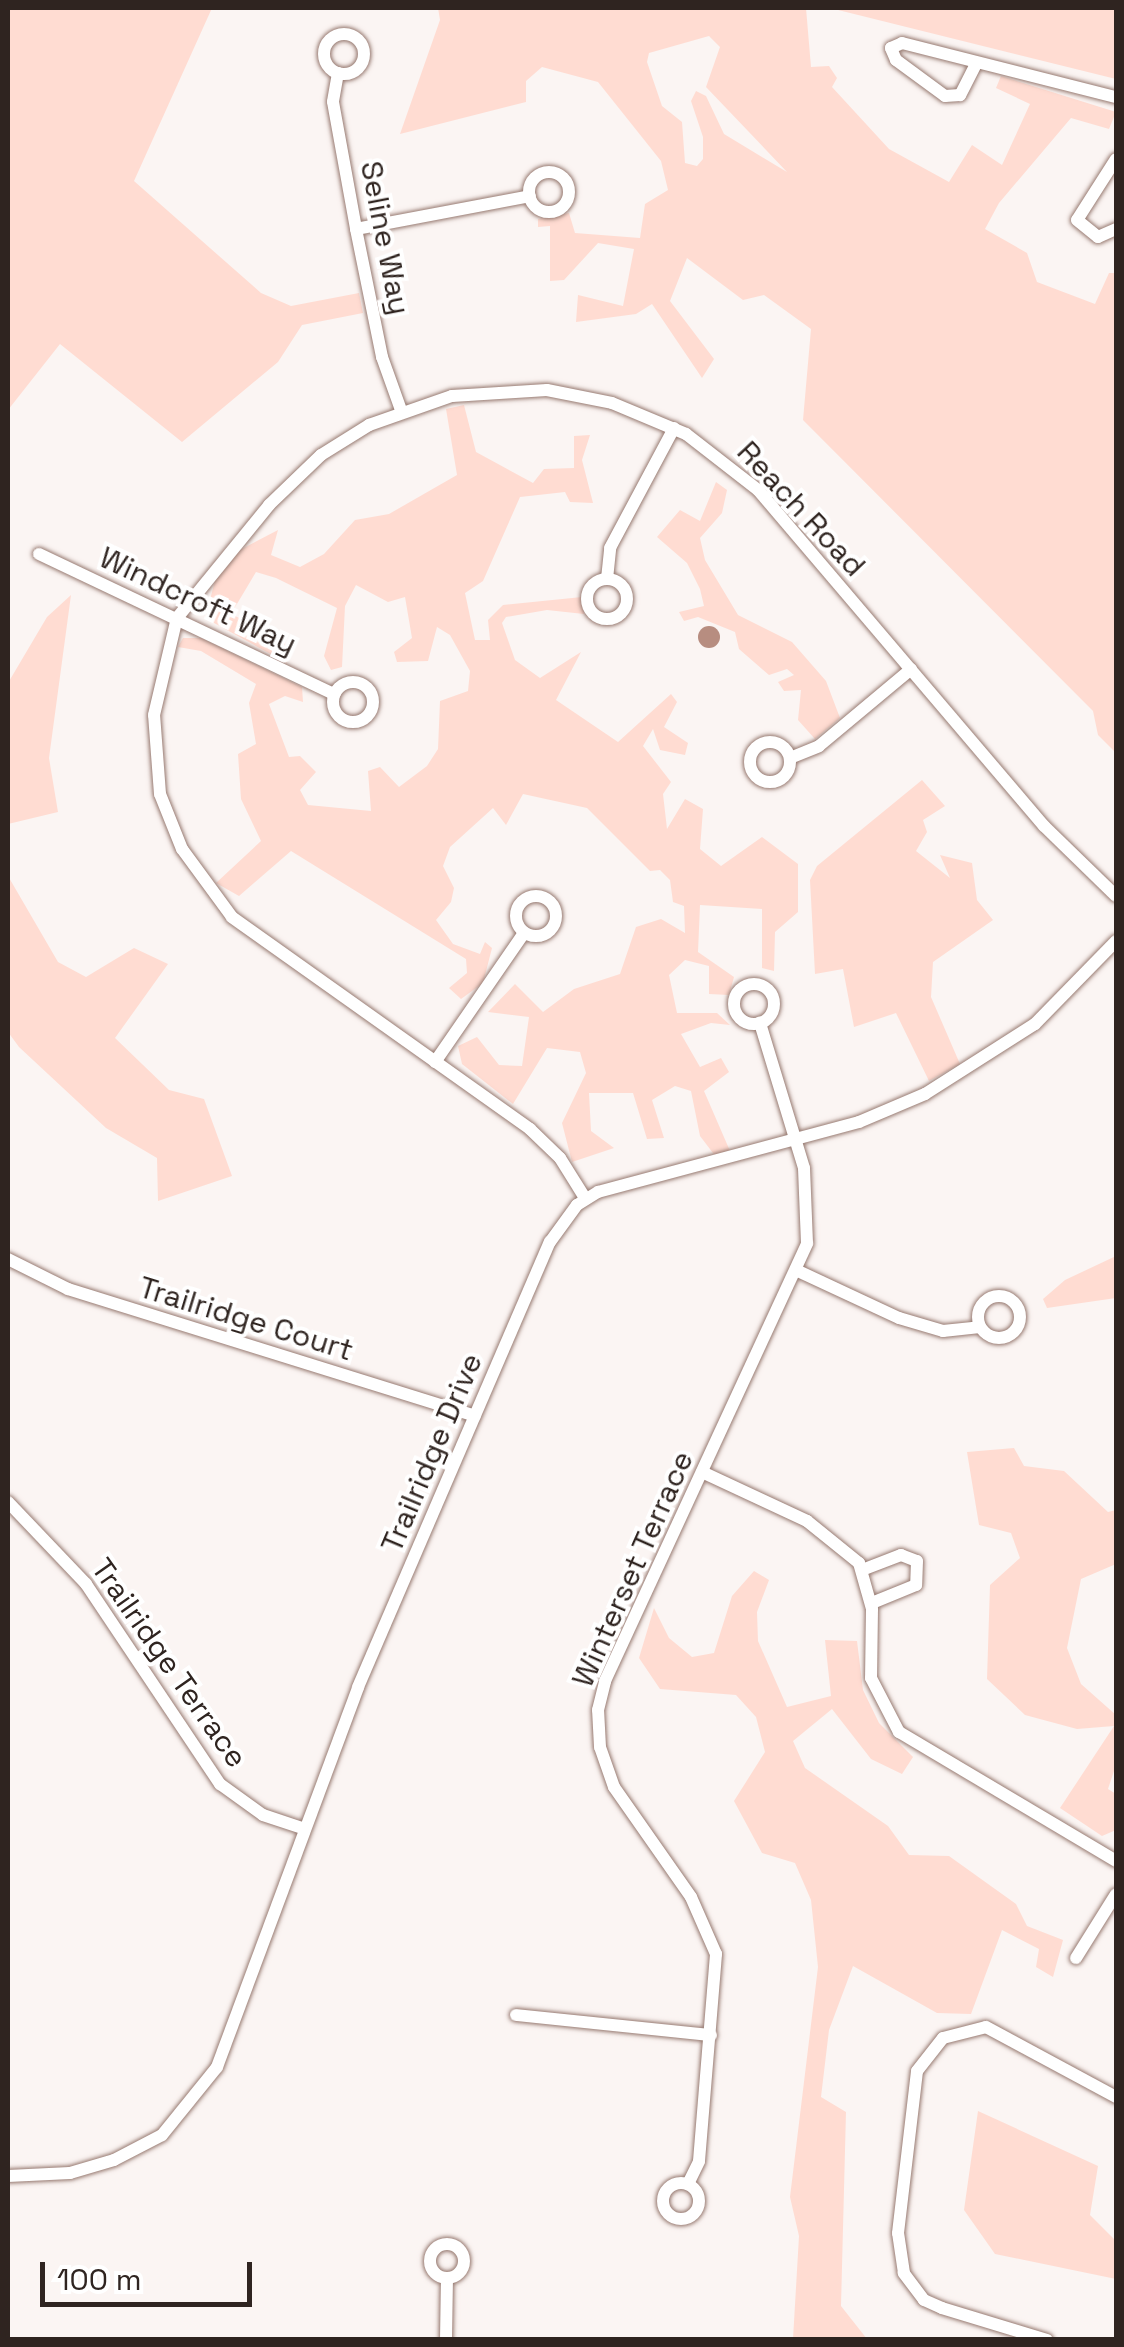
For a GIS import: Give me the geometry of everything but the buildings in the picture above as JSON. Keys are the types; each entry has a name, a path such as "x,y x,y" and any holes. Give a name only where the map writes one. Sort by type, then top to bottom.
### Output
{"street":[{"path":"976,64 960,96 945,96 896,60 891,48 902,43 1116,98"},
{"name":"Seline Way","path":"338,73 333,102 356,229 382,357 401,410"},
{"path":"1116,160 1077,220 1098,238 1116,229"},
{"path":"356,229 530,196"},
{"name":"Reach Road","path":"585,1198 547,1143 232,917 182,849 166,815 154,750 159,675 177,618 219,559 296,477 348,437 401,410 483,391 547,390 612,403 674,428 758,490 1044,826 1116,896"},
{"path":"607,579 610,548 674,428"},
{"name":"Windcroft Way","path":"39,554 334,694"},
{"path":"790,758 819,746 910,669"},
{"path":"435,1062 524,933"},
{"path":"585,1198 795,1142 890,1110 974,1068 1035,1024 1116,941"},
{"name":"Winterset Terrace","path":"688,2184 699,2162 717,1982 710,1932 614,1786 600,1747 598,1710 605,1681 798,1271 810,1214 795,1142 760,1023"},
{"name":"Trailridge Drive","path":"8,2176 70,2173 114,2160 162,2135 192,2104 234,2028 305,1828 474,1416 550,1242 585,1198"},
{"name":"Trailridge Court","path":"8,1259 68,1290 474,1416"},
{"path":"798,1271 913,1322 943,1331 980,1326"},
{"path":"702,1472 827,1532 862,1570 872,1603 872,1678 900,1732 1116,1861"},
{"name":"Trailridge Terrace","path":"8,1502 86,1584 220,1784 264,1815 305,1828"},
{"path":"862,1570 901,1555 917,1561 916,1585 872,1603"},
{"path":"1076,1958 1116,1894"},
{"path":"516,2014 712,2035"},
{"path":"1047,2340 924,2300 904,2273 898,2233 917,2071 943,2038 986,2027 1116,2097"},
{"path":"446,2340 447,2278"}],"shaded area":[{"path":"8,8 212,8 134,181 261,293 291,306 359,293 363,313 302,325 278,362 182,442 60,344 8,410"},
{"path":"438,8 806,8 811,67 829,66 837,78 832,87 889,149 949,182 972,145 1002,165 1030,104 996,88 1001,76 1116,112 1109,129 1071,118 999,203 985,229 1027,253 1037,282 1095,304 1109,273 1116,273 1116,753 1098,735 1093,711 803,420 811,329 764,295 743,300 687,258 670,301 714,359 702,378 652,304 636,314 576,322 578,295 623,306 634,249 598,243 564,280 550,281 550,226 538,227 538,219 569,213 575,233 640,238 645,204 668,190 661,161 598,82 542,67 526,81 526,102 400,134 440,20","holes":["709,36 720,47 706,87 787,172 724,134 706,96 696,91 691,101 703,137 703,159 697,166 685,163 682,122 662,106 647,62 649,53"]},
{"path":"830,8 1116,8 1116,79"},
{"path":"464,405 476,452 533,483 544,469 574,468 574,436 590,435 582,460 593,503 570,502 565,492 520,497 483,581 465,593 475,640 490,640 488,620 503,605 582,597 584,614 547,610 506,617 502,623 515,660 540,678 581,652 556,700 618,742 671,694 677,702 664,727 688,743 685,755 660,750 653,729 643,746 671,782 663,794 667,829 685,799 703,809 700,849 721,866 762,837 798,864 798,912 775,932 774,971 762,968 762,909 700,905 698,952 734,977 729,995 709,994 709,966 685,960 669,975 677,1013 717,1013 730,1025 711,1023 681,1034 700,1067 721,1058 729,1072 704,1091 730,1151 716,1157 700,1136 691,1091 675,1086 652,1100 664,1138 647,1139 633,1093 589,1093 591,1131 614,1148 572,1162 562,1123 586,1073 580,1052 547,1048 513,1104 462,1064 458,1046 477,1037 499,1065 522,1066 529,1017 488,1012 515,984 543,1012 574,989 620,974 636,927 661,919 685,933 684,906 673,902 670,880 660,870 650,871 587,808 523,794 506,825 493,808 450,847 443,866 454,888 451,902 436,920 453,944 480,954 485,942 492,948 483,983 461,999 449,988 467,973 466,959 291,851 239,896 216,883 261,841 241,799 238,754 256,744 249,703 256,684 201,651 178,647 183,638 201,638 302,687 303,702 285,696 269,704 289,757 300,756 316,772 300,790 308,805 371,811 368,771 380,767 399,787 427,766 438,749 440,701 468,691 470,671 450,635 437,627 428,661 397,662 394,652 412,638 405,597 388,602 356,585 345,606 342,667 331,670 324,656 337,608 276,578 256,572 231,614 285,640 287,663 205,618 215,581 238,551 278,530 271,555 300,567 324,554 355,520 389,514 457,475 446,409"},
{"path":"716,482 727,490 722,513 700,538 705,560 738,615 792,642 826,681 840,718 815,739 798,720 801,690 784,691 778,682 794,675 787,669 769,675 739,649 735,632 698,617 684,621 679,612 704,606 700,589 687,563 657,537 680,510 700,521"},
{"path":"71,595 49,758 58,812 8,824 8,683 47,617"},
{"path":"709,626 717,629 717,645 709,648 701,645 698,637 701,629"},
{"path":"922,780 945,806 923,820 927,832 916,851 950,878 940,855 972,863 977,900 993,920 933,962 931,997 960,1064 929,1081 896,1013 854,1027 843,969 815,974 810,880 817,866"},
{"path":"8,876 58,962 86,977 134,948 168,964 115,1038 169,1090 204,1099 232,1176 158,1201 157,1158 106,1128 19,1047 8,1032"},
{"path":"1116,1256 1116,1298 1047,1308 1043,1299 1065,1280"},
{"path":"1014,1448 1024,1466 1064,1471 1108,1512 1116,1510 1116,1564 1081,1579 1067,1648 1081,1684 1116,1715 1116,1765 1108,1789 1116,1794 1116,1830 1102,1836 1060,1808 1114,1726 1077,1729 1025,1715 987,1679 990,1585 1020,1558 1011,1533 979,1525 967,1452"},
{"path":"754,1571 769,1580 757,1612 758,1641 787,1707 831,1696 825,1640 857,1641 863,1690 879,1723 913,1757 902,1774 871,1759 832,1709 793,1741 805,1768 888,1826 909,1855 949,1856 1016,1904 1027,1926 1063,1940 1053,1977 1036,1967 1039,1949 1002,1930 971,2014 937,2013 853,1966 829,2030 821,2097 846,2112 841,2306 867,2339 793,2339 799,2236 790,2197 818,1967 811,1900 795,1863 762,1853 734,1801 765,1752 756,1717 736,1695 660,1689 639,1658 654,1608 669,1638 692,1657 714,1653 732,1596"},
{"path":"978,2111 1098,2166 1090,2215 1116,2241 1116,2279 995,2254 964,2210"}]}
